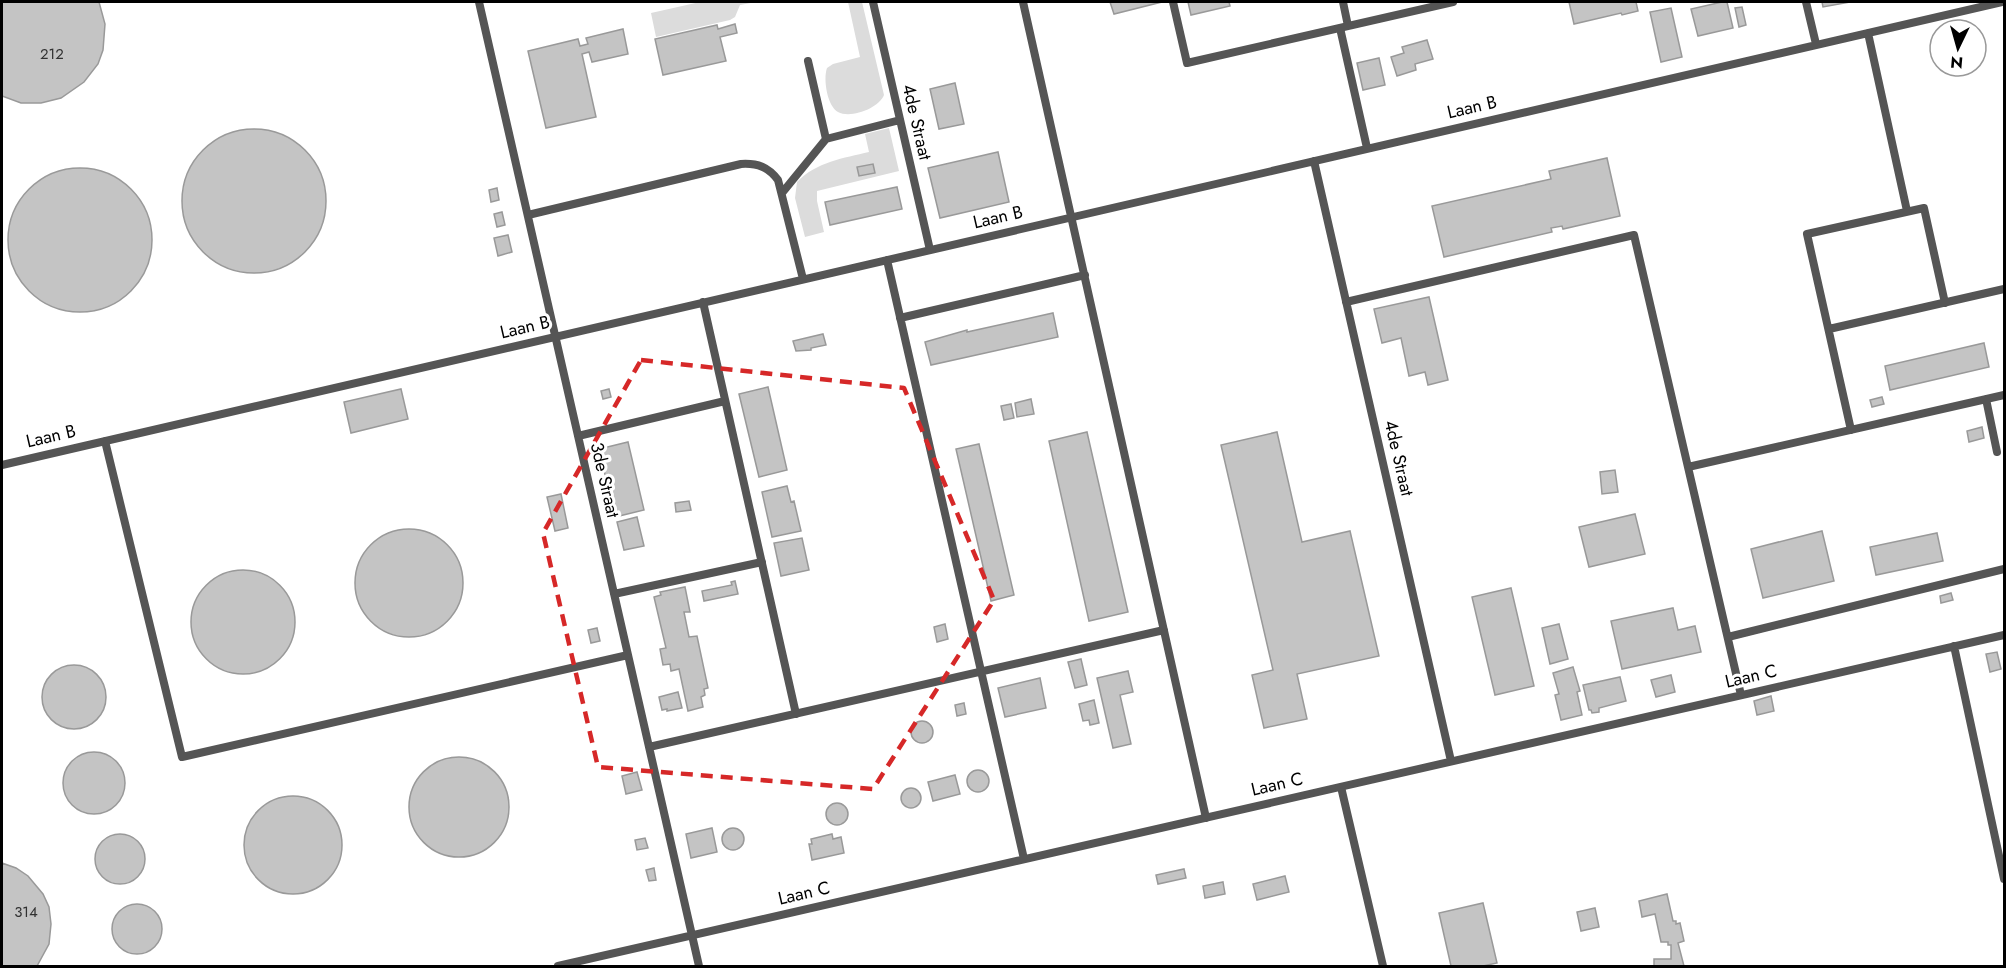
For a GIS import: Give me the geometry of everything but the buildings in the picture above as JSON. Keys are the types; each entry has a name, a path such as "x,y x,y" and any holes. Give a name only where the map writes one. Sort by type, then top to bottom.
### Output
{"lane":[{"name":"3de Straat","path":"479,2 699,966"},
{"name":"4de Straat","path":"876,2 930,250"},
{"path":"1023,2 1206,818"},
{"path":"1173,2 1188,63 1453,2"},
{"path":"1343,2 1344,27 1367,148"},
{"path":"1806,2 1816,44"},
{"name":"Laan B","path":"2,465 2002,2"},
{"path":"1868,33 1907,212"},
{"path":"808,61 826,139"},
{"path":"782,193 826,139 900,120"},
{"name":"4de Straat","path":"1314,161 1451,761"},
{"path":"528,215 741,164 753,164 771,171 778,180 803,279"},
{"path":"1851,430 1807,234 1924,208 1945,303"},
{"path":"1346,302 1634,235 1741,695"},
{"path":"887,260 1024,859"},
{"path":"900,318 1085,275"},
{"path":"1828,329 2004,289"},
{"path":"703,302 796,714"},
{"path":"1688,467 2004,395"},
{"path":"1986,399 1997,452"},
{"path":"578,436 725,401"},
{"path":"105,441 182,757 628,655"},
{"path":"614,594 762,562"},
{"path":"1728,637 2004,569"},
{"path":"649,747 1164,630"},
{"name":"Laan C","path":"558,966 2004,635"},
{"path":"1954,646 2004,879"},
{"path":"1341,787 1383,966"}],"highlighted area":[{"path":"641,360 904,388 994,600 873,789 598,767 543,533"}],"shaded area":[{"path":"700,2 756,2 740,5 735,17 730,20 656,37 651,13"},
{"path":"848,2 862,2 884,95 871,108 857,113 844,114 834,109 831,104 825,79 827,68 833,64 860,57"},
{"path":"889,128 899,171 817,191 824,232 805,237 795,198 797,182 822,165 869,152 865,134"}]}
